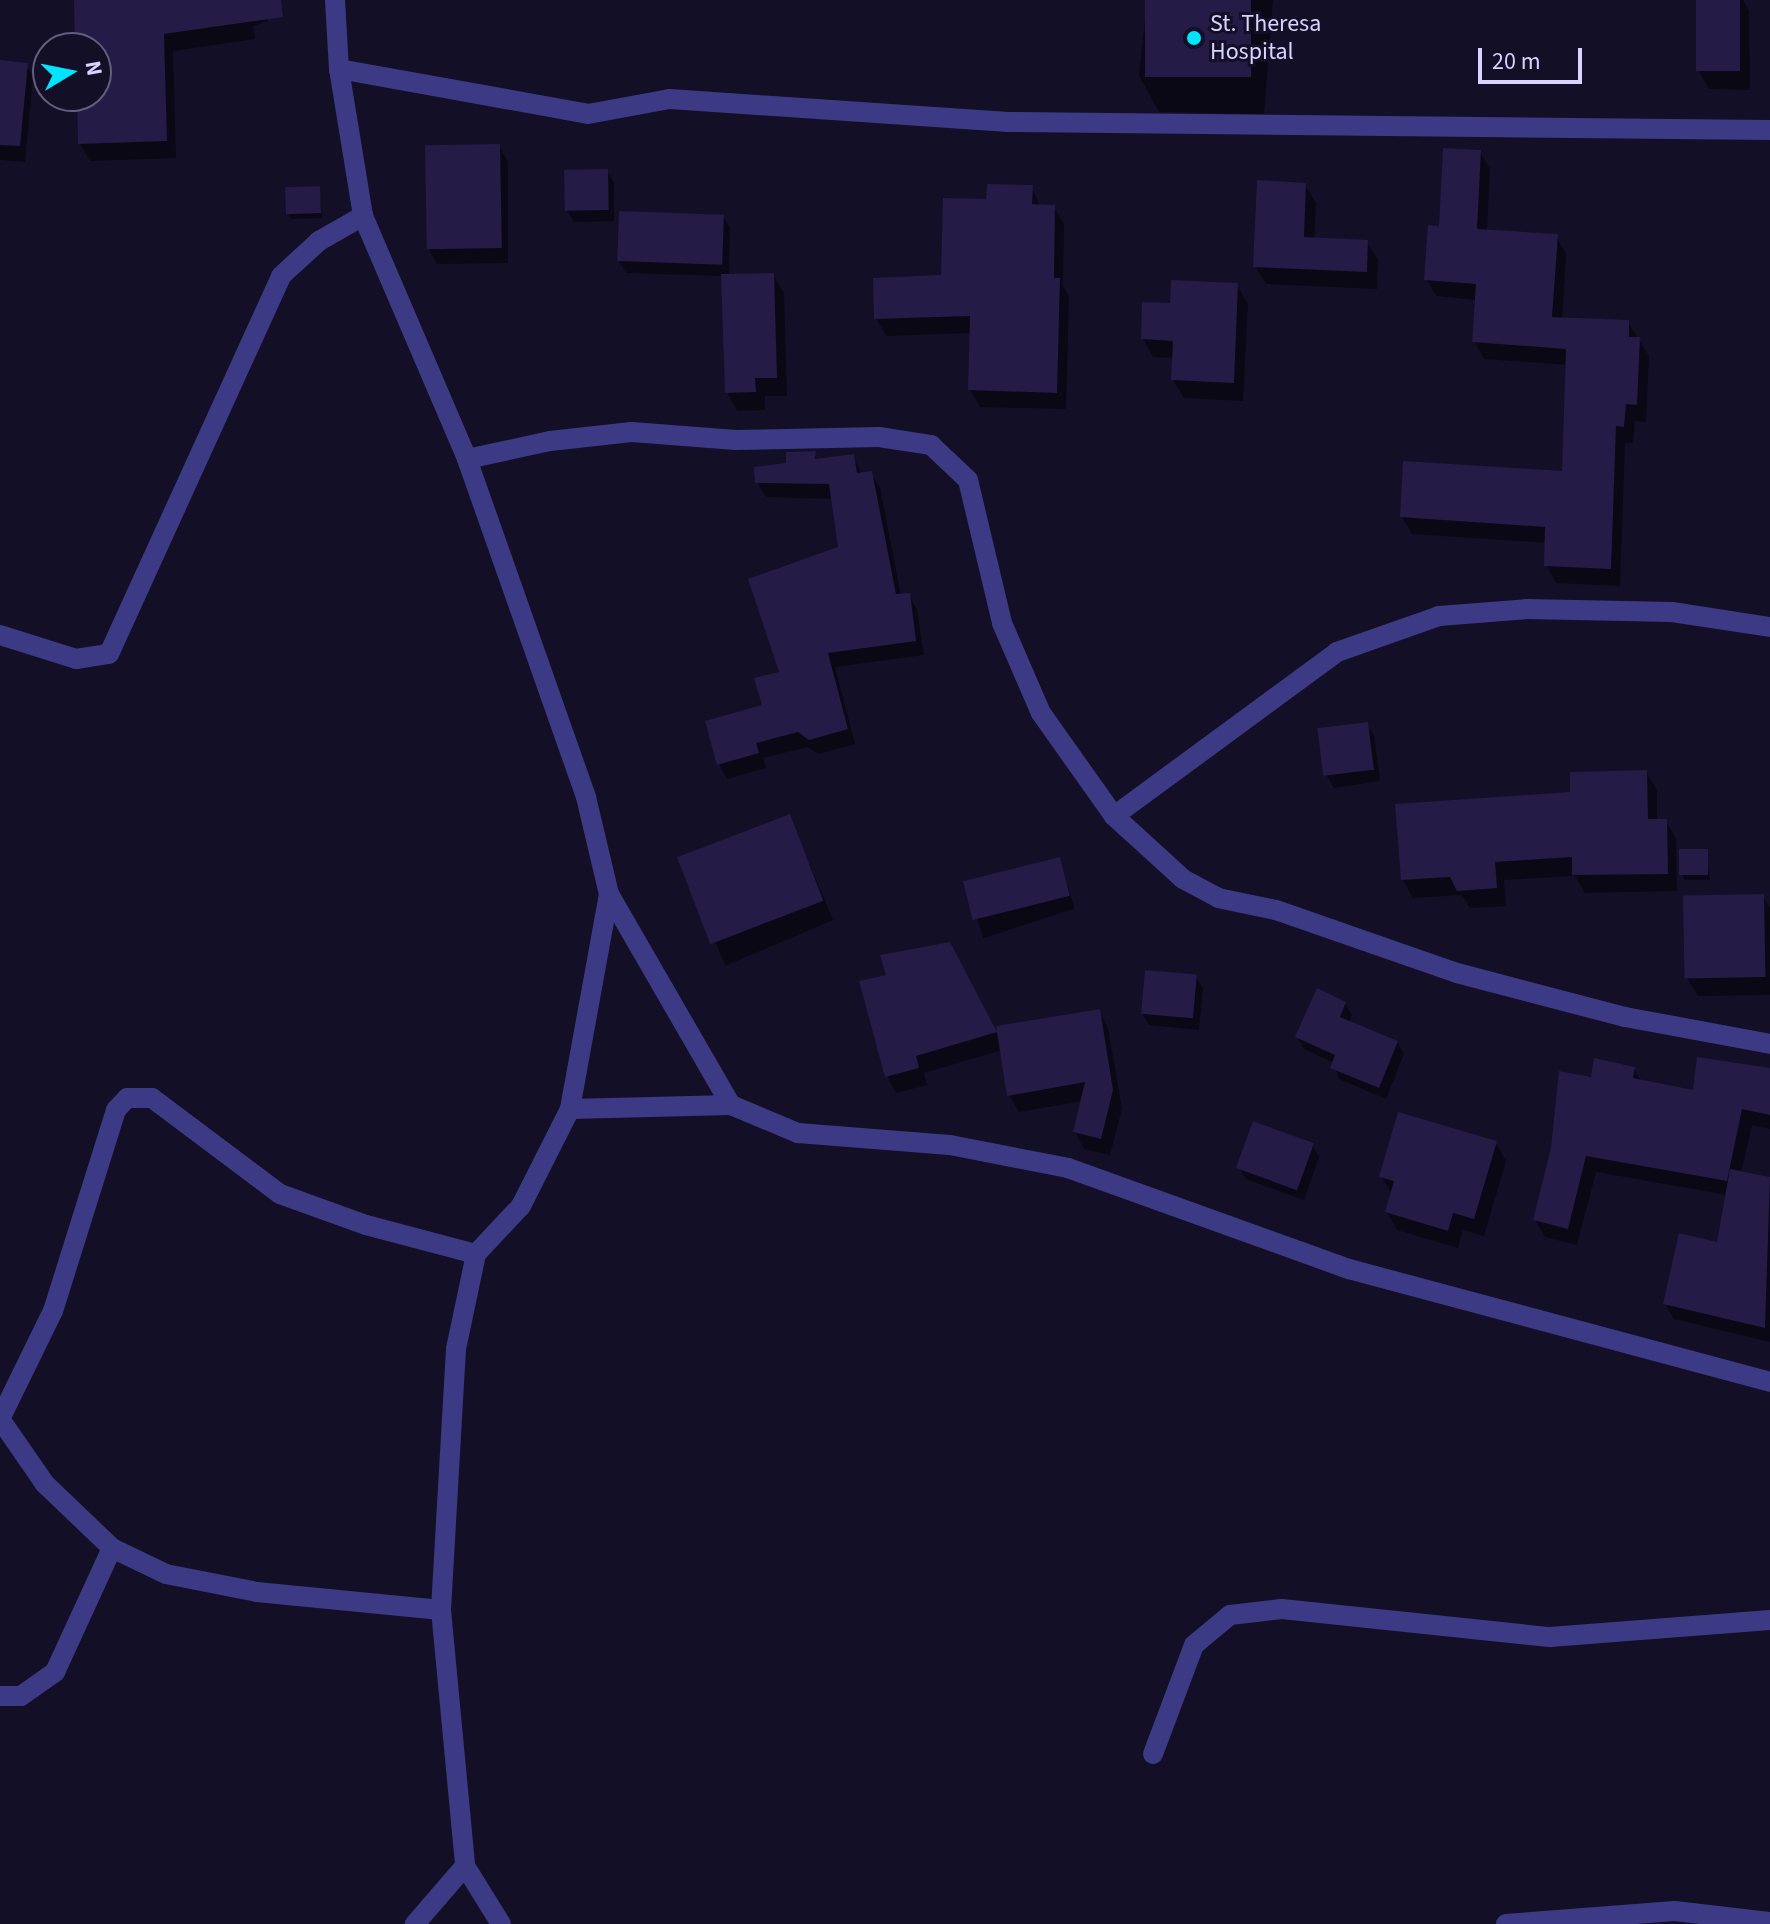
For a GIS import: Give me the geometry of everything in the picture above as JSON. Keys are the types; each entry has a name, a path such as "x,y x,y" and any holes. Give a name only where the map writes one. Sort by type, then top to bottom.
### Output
{"street":[{"path":"335,0 339,69 363,216 467,459 586,797 609,894 731,1105"},
{"path":"339,69 588,114 670,99 1008,122 1770,130"},
{"path":"0,635 76,659 109,654 281,276 319,241 363,216"},
{"path":"467,459 550,441 632,432 736,440 879,437 931,445 968,480 1002,623 1041,713 1114,816 1183,879 1218,898 1276,910 1457,973 1625,1017 1770,1044"},
{"path":"1114,816 1337,652 1439,616 1527,609 1672,612 1770,627"},
{"path":"501,1924 465,1866 441,1610 456,1349 476,1254 521,1206 570,1109 609,894"},
{"path":"441,1610 257,1592 166,1574 112,1548 45,1484 0,1419 53,1311 116,1110 127,1098 152,1098 280,1194 366,1225 476,1254"},
{"path":"570,1109 731,1105 798,1133 950,1145 1068,1168 1349,1269 1770,1382"},
{"path":"0,1696 21,1696 55,1672 112,1548"},
{"path":"1153,1754 1194,1645 1230,1615 1282,1609 1550,1637 1770,1620"},
{"path":"415,1924 465,1866"},
{"path":"1506,1924 1675,1911 1770,1922"}],"building":[{"path":"74,0 281,0 283,17 164,34 167,141 78,144 77,112 112,112 112,32 75,32"},
{"name":"St. Theresa Hospital","path":"1145,0 1251,0 1251,77 1145,77"},
{"path":"1696,0 1740,0 1740,71 1696,71"},
{"path":"0,60 28,63 20,146 0,145"},
{"path":"500,144 502,248 427,249 425,145"},
{"path":"1443,148 1481,150 1477,229 1558,234 1552,317 1629,320 1629,337 1640,337 1637,405 1626,404 1624,427 1616,426 1611,569 1544,566 1545,527 1400,517 1403,461 1562,471 1566,349 1472,342 1476,284 1424,280 1428,225 1439,226"},
{"path":"608,169 609,210 565,211 564,170"},
{"path":"1257,180 1306,183 1304,237 1368,240 1367,272 1253,267"},
{"path":"987,184 1033,185 1032,204 1055,205 1054,278 1060,278 1057,393 968,390 970,316 874,319 873,278 941,275 943,198 986,199"},
{"path":"320,186 321,213 286,214 285,187"},
{"path":"619,211 724,215 722,265 617,261"},
{"path":"774,273 777,378 755,378 756,392 725,393 721,274"},
{"path":"1171,280 1238,283 1234,383 1171,380 1173,341 1141,339 1142,302 1170,303"},
{"path":"816,451 815,459 854,454 857,473 872,471 896,594 910,593 916,641 828,653 848,729 809,740 798,732 756,743 759,753 717,765 705,721 762,705 754,678 779,672 748,579 838,547 829,484 755,483 754,467 786,463 786,452"},
{"path":"1368,722 1374,770 1323,776 1317,728"},
{"path":"1647,770 1648,819 1667,819 1668,874 1572,875 1572,857 1495,862 1497,888 1457,891 1450,877 1401,880 1395,804 1570,792 1570,772"},
{"path":"790,814 823,901 710,944 677,857"},
{"path":"1679,849 1708,849 1708,875 1679,875"},
{"path":"1060,857 1070,896 973,920 963,881"},
{"path":"1764,894 1765,977 1684,978 1683,895"},
{"path":"950,942 997,1032 916,1056 919,1068 885,1077 859,981 886,975 880,955"},
{"path":"1145,970 1197,975 1193,1018 1141,1014"},
{"path":"1317,988 1346,1002 1340,1017 1398,1041 1379,1088 1330,1068 1335,1055 1295,1037"},
{"path":"1100,1009 1113,1090 1101,1139 1073,1132 1085,1082 1007,1096 996,1026"},
{"path":"1697,1057 1770,1068 1770,1115 1742,1109 1727,1181 1586,1156 1568,1229 1533,1220 1551,1148 1559,1071 1591,1077 1594,1058 1635,1067 1633,1078 1693,1090"},
{"path":"1398,1112 1497,1141 1474,1219 1453,1213 1448,1231 1385,1212 1394,1181 1379,1177"},
{"path":"1253,1121 1314,1143 1297,1190 1236,1168"},
{"path":"1730,1169 1770,1177 1765,1328 1663,1304 1679,1233 1717,1242"}],"place":[{"name":"St. Theresa Hospital","path":"1194,38"}]}
